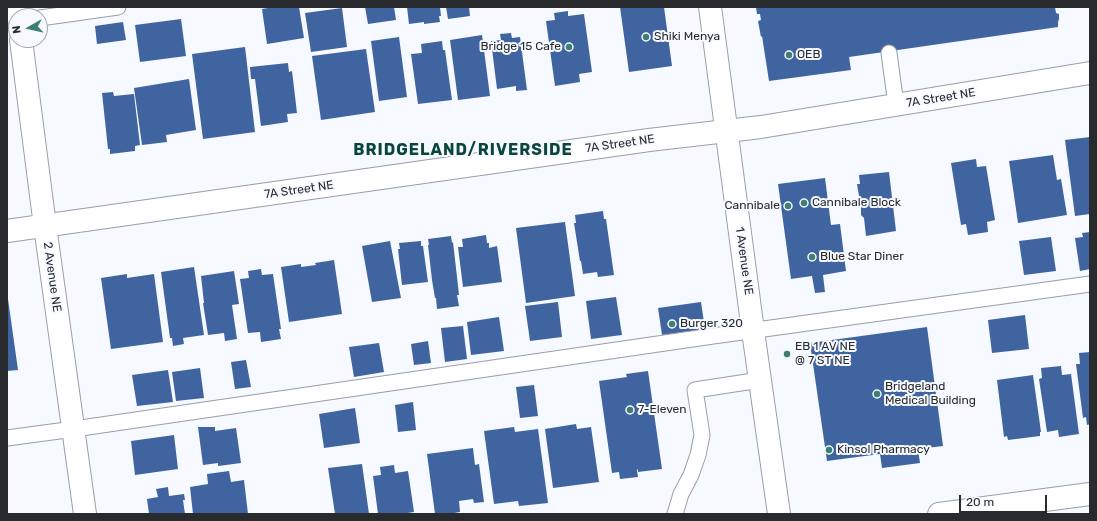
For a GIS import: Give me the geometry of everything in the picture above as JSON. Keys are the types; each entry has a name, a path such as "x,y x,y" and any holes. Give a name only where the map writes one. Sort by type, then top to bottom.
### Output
{"street":[{"name":"1 Avenue NE","path":"710,7 779,514"},
{"name":"2 Avenue NE","path":"22,48 45,226 86,514"},
{"name":"7A Street NE","path":"7,231 649,140 761,128 1090,73"},
{"path":"939,514 1090,494"}],"lane":[{"path":"48,17 118,7"},
{"path":"889,53 896,105"},
{"path":"7,438 74,430 753,331 1090,284"},
{"path":"675,514 681,494 691,475 698,455 702,435 695,390 760,380"}],"building":[{"path":"274,7 299,7 304,38 267,44 262,9"},
{"path":"365,7 394,7 396,20 368,24"},
{"path":"407,7 440,7 440,22 409,24"},
{"path":"446,7 469,7 470,16 448,19"},
{"name":"Shiki Menya","path":"620,7 664,7 672,66 629,72"},
{"path":"756,7 1055,7 1056,13 1059,14 1059,19 1058,27 849,57 851,70 769,81 762,36 761,37 758,21 761,20 760,14 757,14"},
{"path":"342,8 347,47 311,52 305,13"},
{"name":"Bridge 15 Cafe","path":"568,11 568,16 584,14 592,72 579,74 580,82 555,86 546,21 555,20 554,13"},
{"path":"181,19 186,56 140,62 135,25"},
{"path":"123,22 126,40 97,44 95,26"},
{"path":"511,33 512,38 520,37 527,90 516,91 516,86 497,89 491,41 501,40 500,34"},
{"path":"482,35 490,96 458,100 450,40"},
{"path":"399,37 407,97 379,101 371,41"},
{"path":"442,41 443,50 445,50 452,100 418,104 411,54 422,53 421,44"},
{"path":"245,47 255,132 203,139 192,54"},
{"path":"366,49 375,112 321,120 312,56"},
{"path":"288,63 289,72 292,71 297,113 287,114 288,122 261,126 255,79 251,79 250,67"},
{"path":"189,79 196,130 166,135 167,142 142,145 134,88"},
{"path":"113,92 114,96 134,94 140,145 135,146 135,151 110,154 110,149 108,149 102,93"},
{"path":"1090,137 1090,214 1075,216 1065,140"},
{"path":"1053,155 1057,180 1061,179 1067,215 1018,223 1009,161"},
{"path":"976,159 977,167 986,166 995,220 987,222 988,232 968,235 966,224 961,225 951,163"},
{"path":"889,172 896,231 866,236 864,218 861,215 857,184 860,184 859,175"},
{"path":"825,178 831,225 840,224 846,271 823,275 825,292 815,293 812,276 791,279 778,184"},
{"path":"603,211 604,219 606,219 614,275 598,277 597,272 583,274 574,223 576,223 575,215"},
{"path":"565,222 575,296 526,303 516,228"},
{"path":"1090,232 1090,269 1080,271 1075,238 1083,237 1082,233"},
{"path":"486,235 489,248 497,246 502,282 463,287 458,247 463,247 462,239"},
{"path":"451,236 457,277 459,295 457,295 459,306 437,309 432,280 428,239"},
{"path":"1051,237 1056,271 1024,275 1019,241"},
{"path":"390,241 401,298 372,302 362,246"},
{"path":"421,241 428,282 402,285 398,249 400,249 399,243"},
{"path":"334,260 342,314 289,322 281,267 301,264 301,267"},
{"path":"194,267 204,335 183,338 184,344 173,346 172,338 170,338 161,272"},
{"path":"261,269 262,275 273,274 281,329 279,329 281,339 261,342 260,332 248,333 240,279 249,278 248,271"},
{"path":"234,271 239,304 232,305 237,339 225,341 224,333 208,335 201,276"},
{"path":"127,274 127,278 154,274 163,342 111,349 101,278"},
{"path":"616,297 622,335 591,339 586,301"},
{"path":"7,299 18,370 7,371"},
{"path":"558,302 562,337 530,341 525,306"},
{"path":"701,302 705,329 662,335 658,308"},
{"path":"1025,315 1029,349 992,353 988,320"},
{"path":"499,317 504,351 471,355 467,322"},
{"path":"463,326 467,359 445,362 441,328"},
{"name":"Bridgeland Medical Building","path":"927,327 943,446 918,449 920,463 882,468 880,454 827,461 810,343"},
{"path":"428,341 431,363 414,365 411,344"},
{"path":"379,343 384,372 354,377 349,347"},
{"path":"1090,352 1090,424 1087,425 1086,417 1083,418 1076,364 1080,364 1079,353"},
{"path":"246,360 251,387 235,389 231,362"},
{"path":"1061,366 1062,375 1071,374 1079,434 1059,437 1058,430 1047,432 1039,379 1042,378 1041,368"},
{"path":"200,368 204,398 176,401 172,372"},
{"path":"168,370 173,402 137,406 132,375"},
{"path":"648,371 662,469 638,472 638,469 637,470 638,477 620,479 619,472 612,473 599,381 627,377 626,374"},
{"path":"1033,375 1041,432 1040,436 1008,440 1007,436 1004,437 997,380"},
{"path":"534,385 538,416 520,418 516,387"},
{"path":"413,402 416,430 398,432 395,405"},
{"path":"355,408 360,443 324,448 319,414"},
{"path":"576,424 577,429 591,427 599,482 553,488 545,429"},
{"path":"198,427 215,427 215,431 236,428 241,463 218,466 218,463 203,465"},
{"path":"514,427 515,432 538,429 548,503 519,506 518,501 494,504 484,431"},
{"path":"174,435 178,469 135,475 131,441"},
{"path":"473,448 475,465 479,464 484,502 474,503 473,499 459,501 460,512 435,514 427,454"},
{"path":"362,464 369,514 335,514 328,468"},
{"path":"394,465 395,473 408,471 414,512 401,514 378,514 373,476 381,475 380,467"},
{"path":"229,471 231,482 244,480 248,514 193,514 190,487 208,484 207,474"},
{"path":"168,487 169,496 184,494 185,500 183,500 185,514 149,514 147,499 158,497 156,489"}],"place":[{"name":"Shiki Menya","path":"646,37"},
{"name":"Bridge 15 Cafe","path":"569,47"},
{"name":"OEB","path":"789,55"},
{"name":"Cannibale Block","path":"804,203"},
{"name":"Cannibale","path":"788,206"},
{"name":"Blue Star Diner","path":"812,257"},
{"name":"Burger 320","path":"672,324"},
{"name":"EB 1 AV NE @ 7 ST NE","path":"787,354"},
{"name":"Bridgeland Medical Building","path":"877,394"},
{"name":"7-Eleven","path":"630,410"},
{"name":"Kinsol Pharmacy","path":"829,450"}],"district":[{"name":"BRIDGELAND/RIVERSIDE","path":"463,150"}]}
